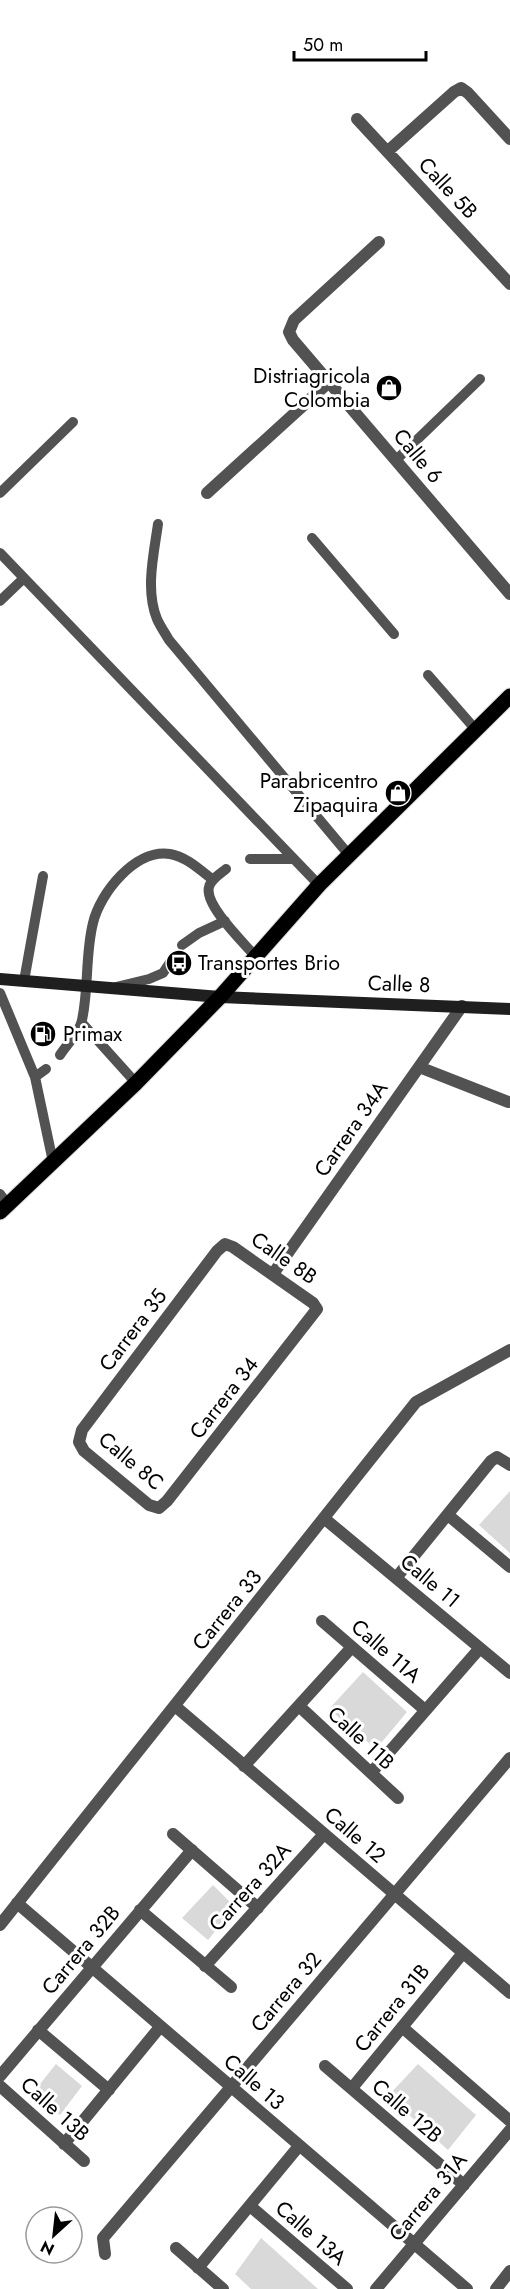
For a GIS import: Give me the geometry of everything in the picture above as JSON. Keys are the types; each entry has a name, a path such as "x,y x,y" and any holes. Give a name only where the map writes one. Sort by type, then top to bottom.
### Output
{"main road":[{"path":"3,1204 53,1162 136,1083 220,997 319,885 510,696"},
{"name":"Calle 8","path":"0,979 220,997 510,1009"}],"street":[{"path":"388,151 461,88 510,139"},
{"name":"Calle 5B","path":"357,119 510,284"},
{"name":"Calle 6","path":"379,242 294,320 289,332 293,340 510,594"},
{"path":"207,493 329,382"},
{"name":"Carrera 34A","path":"273,1274 462,1006"},
{"path":"419,1067 508,1102"},
{"name":"Calle 8B","path":"225,1244 273,1274 313,1303 317,1309"},
{"name":"Carrera 35","path":"79,1442 82,1430 217,1251 225,1244"},
{"name":"Carrera 34","path":"159,1509 317,1309"},
{"name":"Carrera 33","path":"0,1925 416,1402 510,1351"},
{"name":"Calle 8C","path":"79,1442 84,1451 149,1505 159,1509"},
{"path":"396,1578 497,1457 510,1465"},
{"path":"448,1515 510,1567"},
{"name":"Calle 11","path":"325,1519 510,1673"},
{"name":"Calle 11A","path":"322,1621 425,1710"},
{"path":"244,1766 352,1647"},
{"path":"371,1773 480,1648"},
{"name":"Calle 12","path":"175,1706 510,1993"},
{"name":"Calle 11B","path":"299,1706 398,1798"},
{"name":"Carrera 32","path":"105,2254 103,2238 510,1758"},
{"path":"173,1834 258,1908"},
{"name":"Carrera 32A","path":"205,1966 324,1834"},
{"name":"Carrera 32B","path":"0,2076 192,1850"},
{"name":"Calle 13","path":"17,1903 467,2289"},
{"path":"140,1910 231,1987"},
{"name":"Carrera 31B","path":"352,2088 463,1953"},
{"path":"64,2144 160,2027"},
{"path":"402,2027 510,2121"},
{"path":"38,2030 109,2090"},
{"name":"Calle 12B","path":"325,2066 464,2185"},
{"name":"Calle 13B","path":"0,2086 84,2161"},
{"name":"Carrera 31A","path":"376,2289 510,2130"},
{"path":"198,2268 299,2146"},
{"name":"Calle 13A","path":"250,2206 347,2289"},
{"path":"176,2248 223,2289"},
{"path":"495,2289 510,2271"}],"lane":[{"path":"396,460 480,379"},
{"path":"0,493 73,422"},
{"path":"158,524 152,597 156,618 169,640 349,855"},
{"path":"312,538 394,634"},
{"path":"0,553 319,885"},
{"path":"0,602 24,578"},
{"path":"428,675 476,730"},
{"path":"60,1055 82,1023 93,922 103,898 123,874 141,860 158,853 173,855 191,863 213,880"},
{"path":"250,859 294,859"},
{"path":"226,869 213,880 209,888 211,902 256,957"},
{"path":"24,981 43,876"},
{"path":"182,945 199,933 225,921"},
{"path":"116,987 163,973 171,961"},
{"path":"0,993 35,1077 53,1162"},
{"path":"82,1023 136,1083"},
{"path":"35,1077 46,1069"}],"shaded area":[{"path":"510,1491 510,1553 479,1525"},
{"path":"363,1672 407,1712 376,1749 329,1709"},
{"path":"213,1885 235,1907 208,1940 182,1918"},
{"path":"56,2064 82,2086 60,2115 32,2094"},
{"path":"418,2064 476,2115 448,2150 388,2096"},
{"path":"261,2238 318,2289 251,2289 235,2274"}],"place":[{"name":"Distriagricola Colombia","path":"389,388"},
{"name":"Parabricentro Zipaquira","path":"398,793"},
{"name":"Transportes Brio","path":"179,963"},
{"name":"Primax","path":"43,1034"}]}
